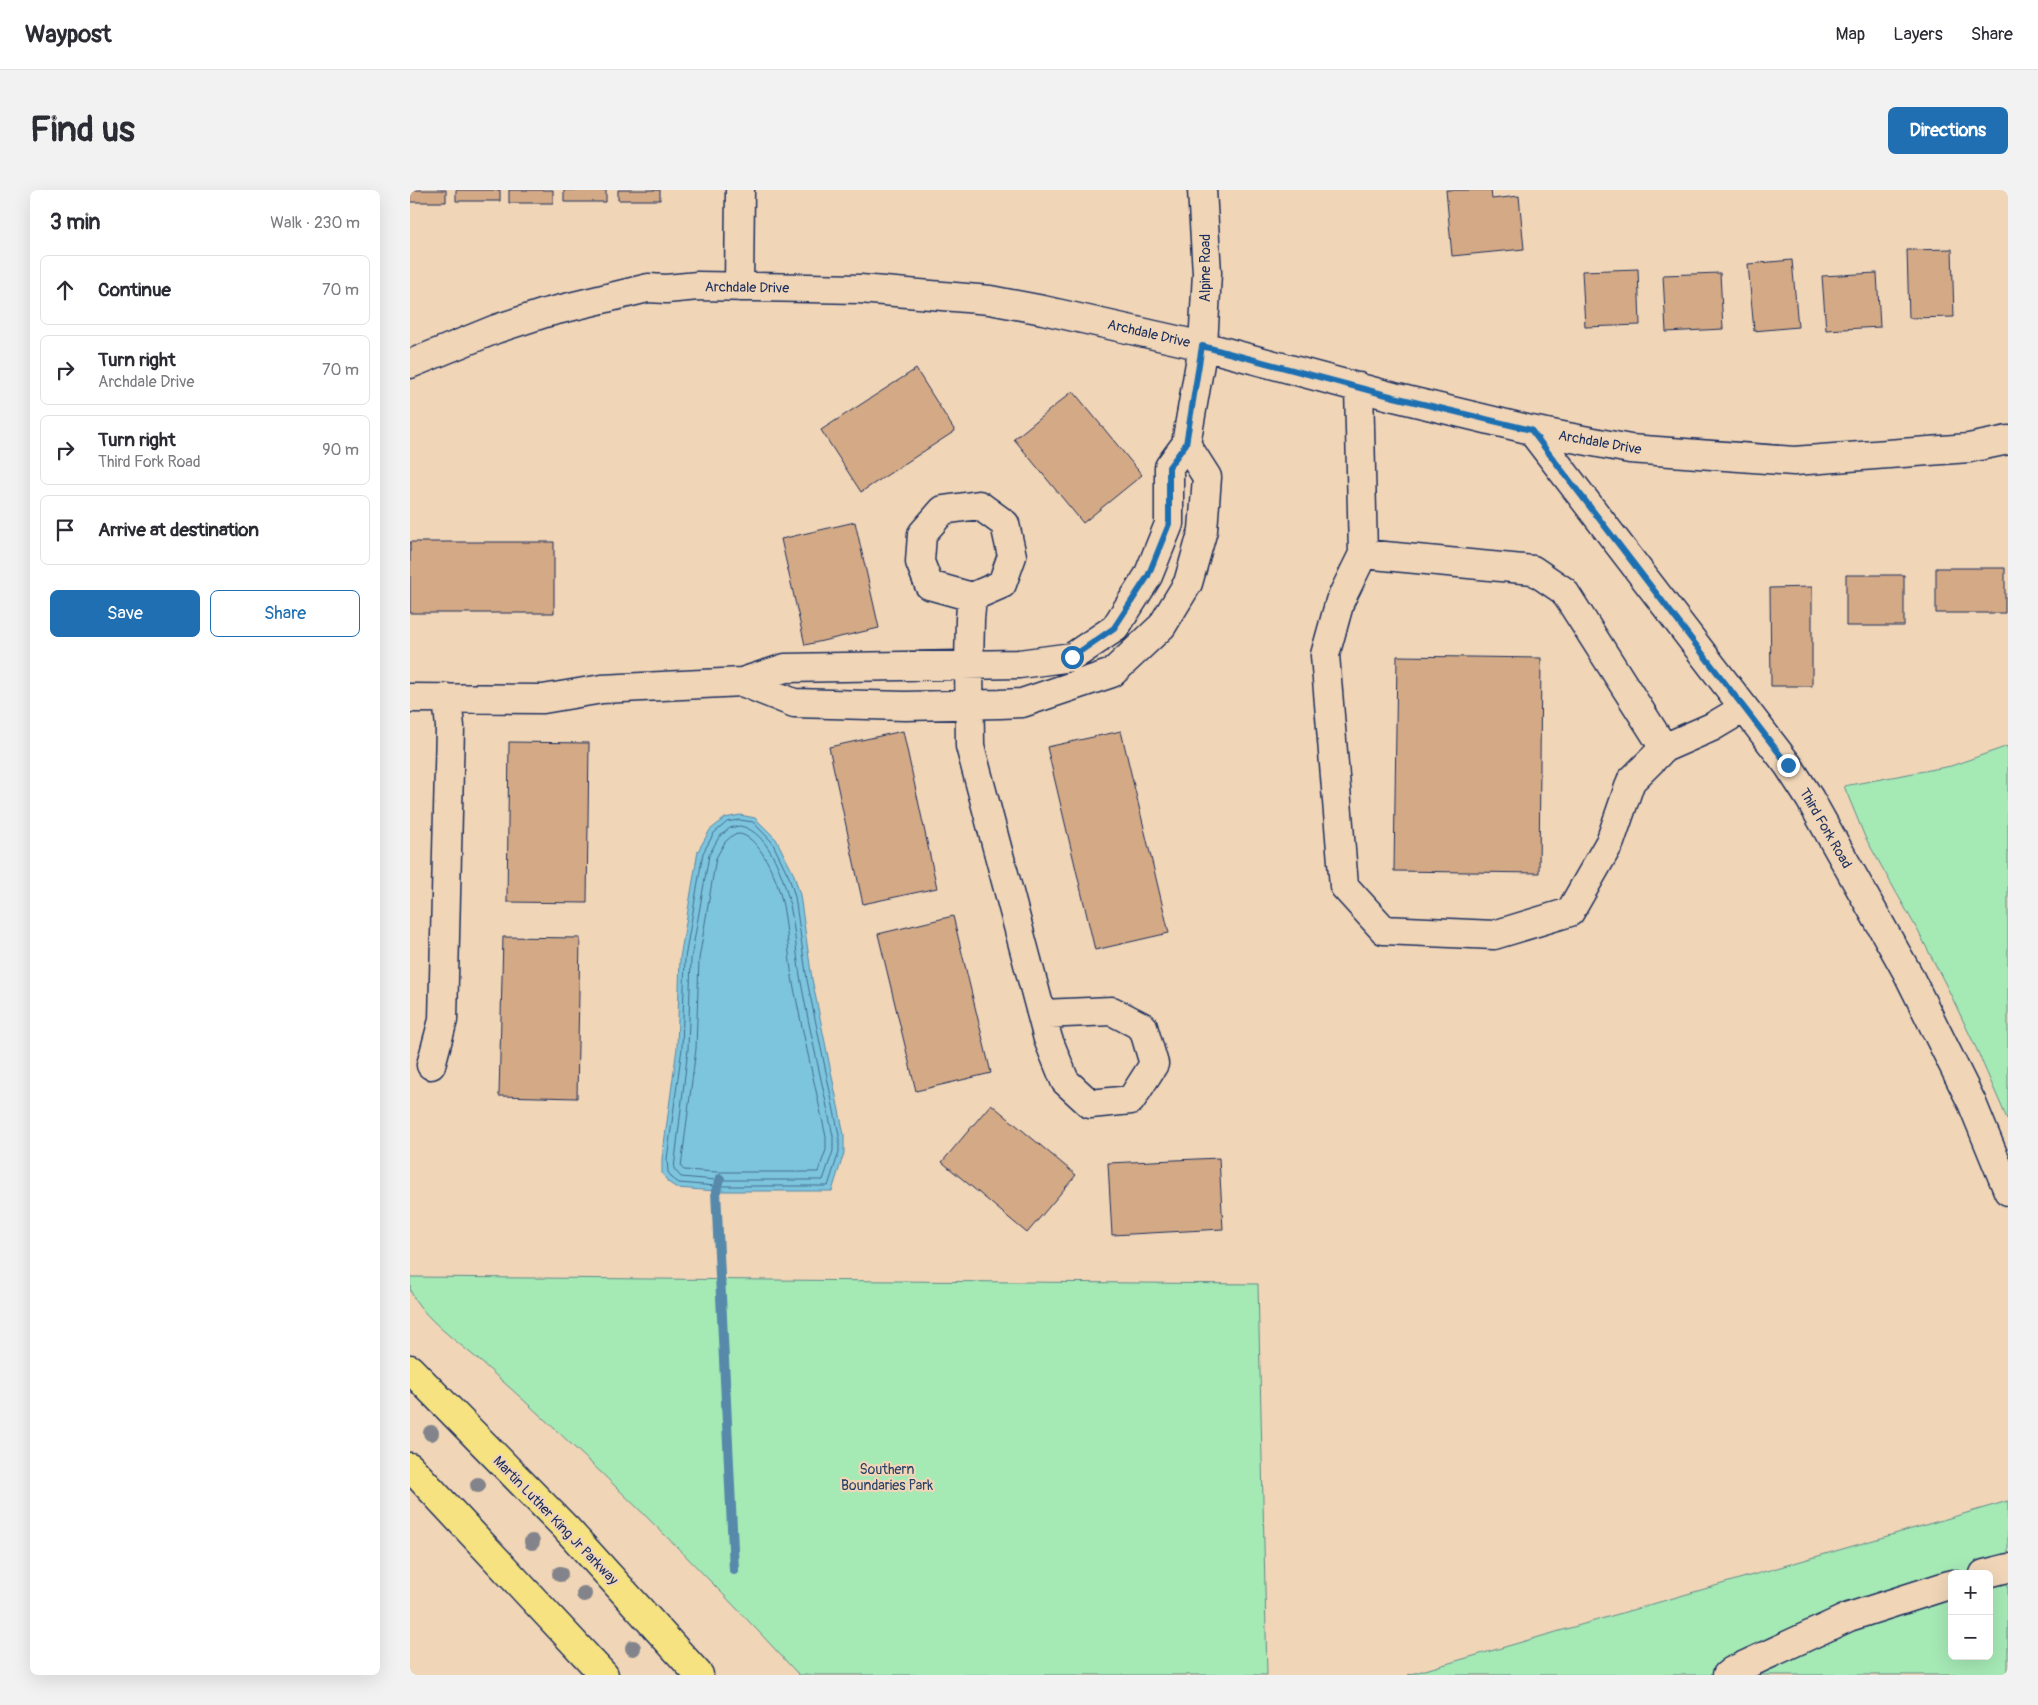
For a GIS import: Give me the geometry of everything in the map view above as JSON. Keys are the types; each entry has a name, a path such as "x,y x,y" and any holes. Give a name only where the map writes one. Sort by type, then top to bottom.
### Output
{"main road":[{"name":"Martin Luther King Jr Parkway","path":"410,1369 566,1528 699,1675"},
{"path":"410,1467 604,1675"}],"street":[{"path":"739,287 740,190"},
{"name":"Alpine Road","path":"1186,444 1202,346 1207,273 1202,190"},
{"name":"Archdale Drive","path":"410,364 504,326 545,313 648,288 739,287 860,290 990,300 1043,310 1202,346 1531,430 1630,449 1794,461 1969,448 2008,440"},
{"path":"1359,387 1363,554 1340,601 1326,655 1344,886 1384,930 1494,935 1570,912 1610,842 1632,781 1664,748 1712,727 1744,708"},
{"name":"Third Fork Road","path":"1531,430 1788,765 1810,799 1907,972 1972,1103 2008,1191"},
{"path":"410,698 543,699 602,689 742,682 785,668 1020,664 1072,657 1114,628 1148,576 1169,524 1169,467 1186,444 1207,477 1203,530 1188,583 1162,626 1112,673 1022,703 905,706 794,703 742,682"},
{"path":"1363,554 1533,570 1564,591 1664,748"},
{"path":"972,597 969,665 970,746 1042,1014"},
{"path":"431,1065 443,1020 450,727 447,698"},
{"path":"1993,1572 2008,1568"},
{"path":"1727,1675 1849,1617 1948,1585"}],"green space":[{"path":"2008,746 2008,1121 1948,989 1865,837 1844,786 1951,766"},
{"name":"Southern Boundaries Park","path":"410,1277 1258,1284 1267,1675 799,1675 683,1553 604,1475 522,1398 423,1311 411,1292"},
{"path":"2008,1501 2008,1675 1408,1675"}],"water":[{"path":"740,815 755,818 776,839 794,875 800,895 812,979 844,1135 844,1153 832,1191 716,1191 677,1188 668,1182 662,1173 662,1159 677,1048 680,958 698,851 710,830 725,818"}],"building":[{"path":"410,190 446,190 446,202 410,202"},
{"path":"456,190 500,190 500,201 456,201"},
{"path":"509,190 553,190 553,203 509,203"},
{"path":"564,190 606,190 606,202 564,202"},
{"path":"618,190 660,190 660,200 618,200"},
{"path":"1446,190 1491,190 1492,199 1519,196 1524,249 1452,256"},
{"path":"1952,249 1954,317 1909,318 1907,250"},
{"path":"1792,260 1798,327 1754,331 1748,264"},
{"path":"1638,269 1640,325 1585,327 1582,271"},
{"path":"1720,273 1723,329 1666,332 1663,275"},
{"path":"1877,273 1880,327 1826,330 1822,276"},
{"path":"916,369 955,431 861,492 821,430"},
{"path":"1073,391 1142,475 1083,523 1014,439"},
{"path":"855,522 879,628 805,645 781,539"},
{"path":"410,542 554,542 554,613 410,613"},
{"path":"1936,568 2005,568 2005,613 1936,613"},
{"path":"1846,575 1904,575 1904,626 1846,626"},
{"path":"1812,587 1812,686 1771,686 1770,588"},
{"path":"1397,656 1541,658 1539,873 1394,871"},
{"path":"903,731 937,888 863,904 829,747"},
{"path":"1121,731 1169,933 1095,950 1047,747"},
{"path":"509,742 589,743 587,903 507,902"},
{"path":"953,916 991,1073 916,1091 878,934"},
{"path":"503,937 580,938 577,1098 499,1096"},
{"path":"991,1104 1076,1175 1027,1233 942,1162"},
{"path":"1219,1158 1223,1229 1112,1235 1108,1163"}],"waterway":[{"path":"720,1179 716,1191 734,1570"}],"route":[{"path":"1072,657 1114,628 1148,576 1169,524 1169,467 1186,444 1202,346 1394,397 1531,430 1788,765"}]}
